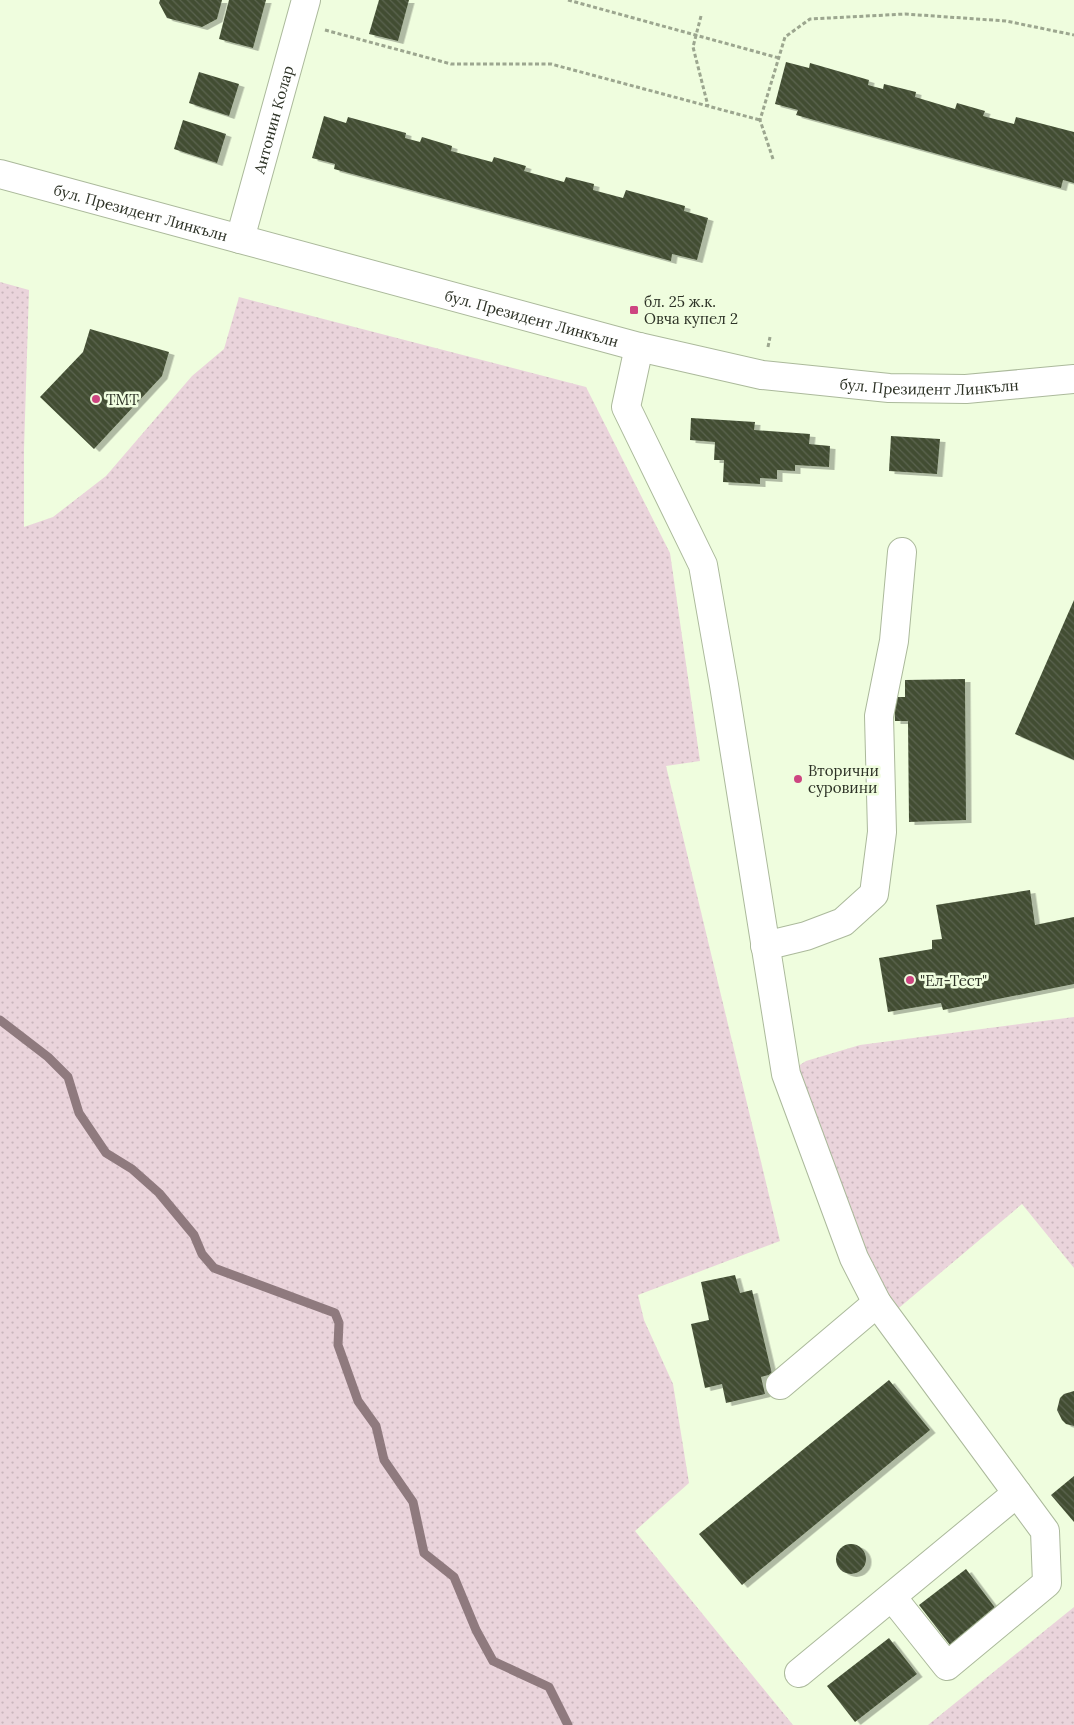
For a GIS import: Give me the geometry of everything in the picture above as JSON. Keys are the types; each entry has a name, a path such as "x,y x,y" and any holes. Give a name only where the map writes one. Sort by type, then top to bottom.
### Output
{"street":[{"name":"Антонин Колар","path":"240,239 303,12"},
{"name":"бул. Президент Линкълн","path":"0,174 639,347 762,374 888,388 966,389 1074,379"},
{"path":"639,347 626,407 703,565 786,1074 854,1258 877,1303 1045,1531 1047,1583 947,1666 892,1597"},
{"path":"764,946 806,936 843,922 874,894 882,832 879,716 894,642 902,552"},
{"path":"780,1385 877,1303"},
{"path":"799,1673 1017,1493"}],"path":[{"path":"568,0 778,58"},
{"path":"303,12 451,64 551,64 760,120"},
{"path":"773,159 760,120 785,37 810,19 914,15 1006,21 1074,35"},
{"path":"701,16 693,47 708,106"},
{"path":"768,348 770,337"}],"shaded area":[{"path":"0,282 29,290 24,449 24,527 53,517 106,476 192,376 224,349 239,297 586,387 670,553 700,761 666,766 780,1241 638,1295 644,1320 673,1384 689,1483 635,1531 793,1725 0,1725"},
{"path":"1074,1017 1074,1268 1022,1204 887,1318 786,1074 806,1061 860,1045"},
{"path":"1074,1607 1074,1725 928,1725"}],"building":[{"path":"160,0 222,0 217,19 202,27 167,18 159,3"},
{"path":"229,0 266,0 253,48 219,39"},
{"path":"379,0 409,0 398,41 369,34"},
{"path":"786,62 809,68 810,63 869,80 868,85 883,89 884,84 916,92 915,97 955,109 957,103 985,111 983,116 1014,124 1016,117 1074,132 1074,183 1063,180 1061,188 796,115 798,110 775,104"},
{"path":"199,72 239,84 229,116 189,103"},
{"path":"324,116 346,123 348,117 406,133 405,138 420,142 422,137 452,146 451,151 492,162 494,157 526,166 524,171 564,182 566,177 594,184 593,190 623,198 626,190 685,206 684,211 708,218 697,260 672,254 671,261 334,169 335,164 312,158"},
{"path":"183,120 226,134 217,163 174,149"},
{"path":"90,329 169,352 162,376 94,449 40,397 83,352"},
{"path":"691,418 755,422 754,430 810,434 809,444 830,446 829,467 795,465 795,471 777,470 777,479 760,478 760,484 723,482 724,460 714,460 715,442 690,440"},
{"path":"891,436 940,439 937,474 889,471"},
{"path":"1074,600 1074,760 1015,734"},
{"path":"965,679 966,820 909,822 908,721 895,721 894,697 905,697 905,680"},
{"path":"1030,890 1035,925 1074,917 1074,984 943,1010 941,1003 888,1012 879,958 932,949 932,940 942,939 936,905"},
{"path":"735,1275 740,1293 752,1290 772,1374 761,1377 765,1394 726,1403 722,1384 705,1388 691,1324 709,1320 701,1282"},
{"path":"889,1380 930,1430 742,1585 699,1534"},
{"path":"1074,1391 1074,1426 1066,1424 1057,1410 1060,1398 1064,1394"},
{"path":"1074,1476 1074,1522 1051,1495"},
{"path":"851,1544 862,1548 866,1559 862,1570 851,1574 840,1570 836,1559 840,1548"},
{"path":"966,1569 996,1609 950,1645 919,1605"},
{"path":"889,1638 917,1674 855,1722 827,1686"}],"waterway":[{"path":"0,1020 48,1057 68,1077 79,1113 106,1153 132,1169 159,1193 194,1235 202,1254 214,1268 335,1313 339,1323 338,1345 358,1401 376,1426 384,1460 413,1502 424,1553 454,1577 476,1630 493,1661 549,1687 568,1725"}],"place":[{"name":"бл. 25 ж.к. Овча купел 2","path":"634,310"},
{"name":"TMT","path":"96,399"},
{"name":"Вторични суровини","path":"798,779"},
{"name":"\"Ел-Тест\"","path":"910,980"}]}
